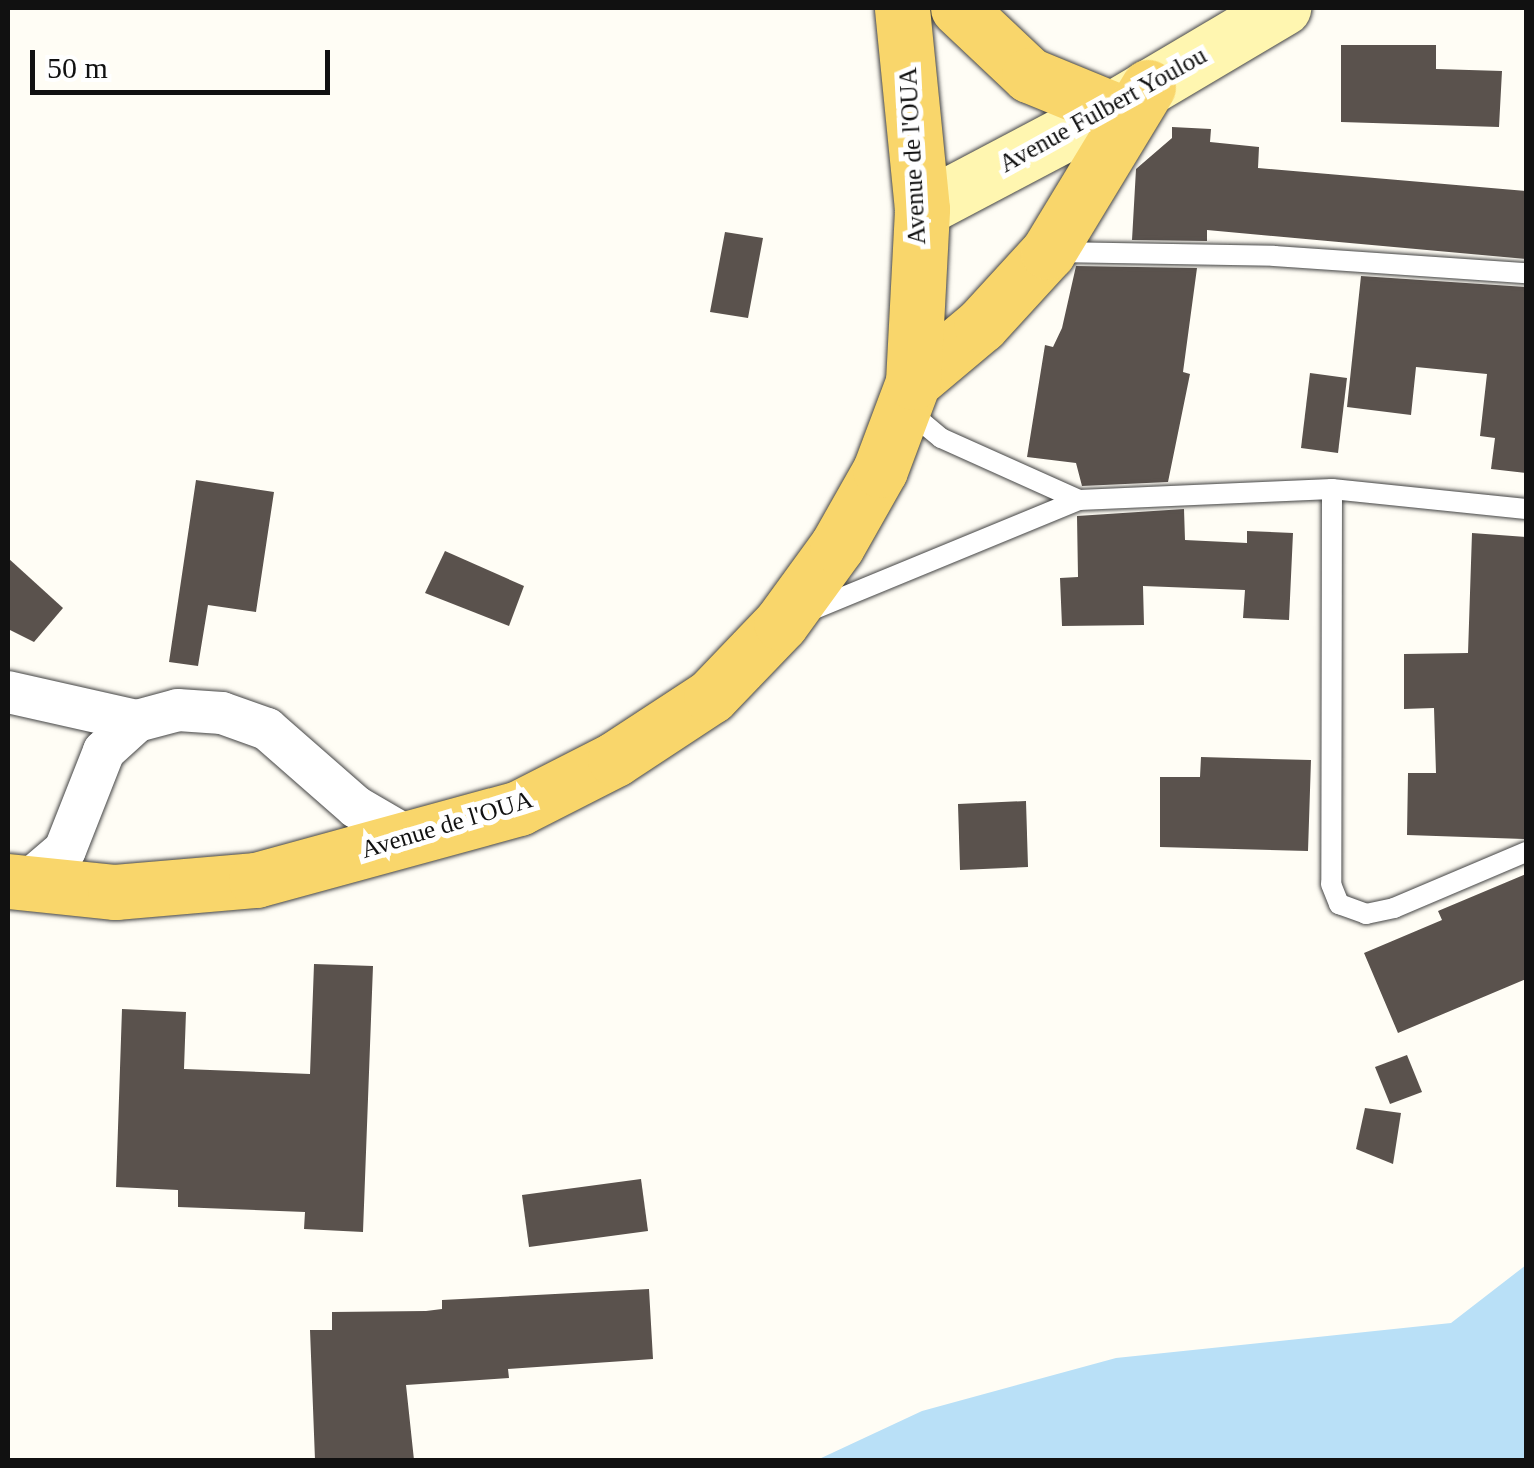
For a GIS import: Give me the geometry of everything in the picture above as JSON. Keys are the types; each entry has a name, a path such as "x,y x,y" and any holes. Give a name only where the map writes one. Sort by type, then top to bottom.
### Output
{"main road":[{"name":"Avenue de l'OUA","path":"16,883 115,892 256,880 411,839 519,808 615,760 711,696 781,623 863,500 909,395 922,209 902,8"},
{"path":"909,395 1048,252 1130,98 1029,75 958,8"},
{"name":"Avenue Fulbert Youlou","path":"922,209 1130,98 1283,8"}],"street":[{"path":"8,692 137,721 178,710 222,713 267,729 356,807 411,839"},
{"path":"16,883 66,850 104,752 137,721"}],"lane":[{"path":"1048,252 1274,256 1526,273"},
{"path":"909,395 941,438 1079,500"},
{"path":"1332,489 1331,884 1339,904 1366,914 1394,908 1526,852"},
{"path":"781,623 1079,500 1332,489 1526,509"}],"water":[{"path":"1526,1265 1526,1460 817,1460 922,1411 1116,1358 1451,1323"}],"building":[{"path":"1341,45 1436,45 1436,69 1502,71 1499,127 1341,122"},
{"path":"1172,127 1211,129 1210,142 1259,147 1258,168 1526,191 1526,259 1207,230 1207,241 1132,240 1136,169 1172,138"},
{"path":"725,232 763,238 748,318 710,312"},
{"path":"1076,266 1197,268 1183,372 1190,374 1168,482 1082,486 1076,463 1027,457 1045,345 1053,347 1062,328"},
{"path":"1361,276 1526,287 1526,473 1491,469 1495,438 1480,436 1487,374 1416,367 1411,415 1347,407"},
{"path":"1310,373 1347,378 1338,453 1301,448"},
{"path":"196,480 274,492 256,612 208,605 198,666 169,662"},
{"path":"1184,509 1185,540 1247,543 1247,531 1293,533 1289,620 1243,618 1245,590 1143,586 1144,625 1062,626 1060,578 1078,577 1077,516"},
{"path":"1472,533 1526,537 1524,839 1407,835 1408,773 1436,773 1434,708 1404,709 1404,654 1468,653"},
{"path":"445,551 524,586 509,626 425,593"},
{"path":"8,558 63,608 34,642 8,629"},
{"path":"1201,757 1311,760 1308,851 1160,847 1160,777 1200,777"},
{"path":"1026,801 1028,867 960,870 958,804"},
{"path":"1526,874 1526,979 1398,1033 1364,953 1442,920 1438,911"},
{"path":"314,964 373,966 363,1232 304,1229 305,1212 178,1207 178,1190 116,1187 122,1009 186,1012 184,1069 310,1074"},
{"path":"1407,1055 1422,1092 1390,1104 1375,1067"},
{"path":"1365,1108 1401,1113 1393,1164 1356,1149"},
{"path":"641,1179 648,1231 529,1247 522,1195"},
{"path":"649,1289 653,1359 508,1369 509,1378 406,1385 414,1460 315,1460 310,1330 332,1330 332,1312 426,1311 442,1309 442,1300"}]}
